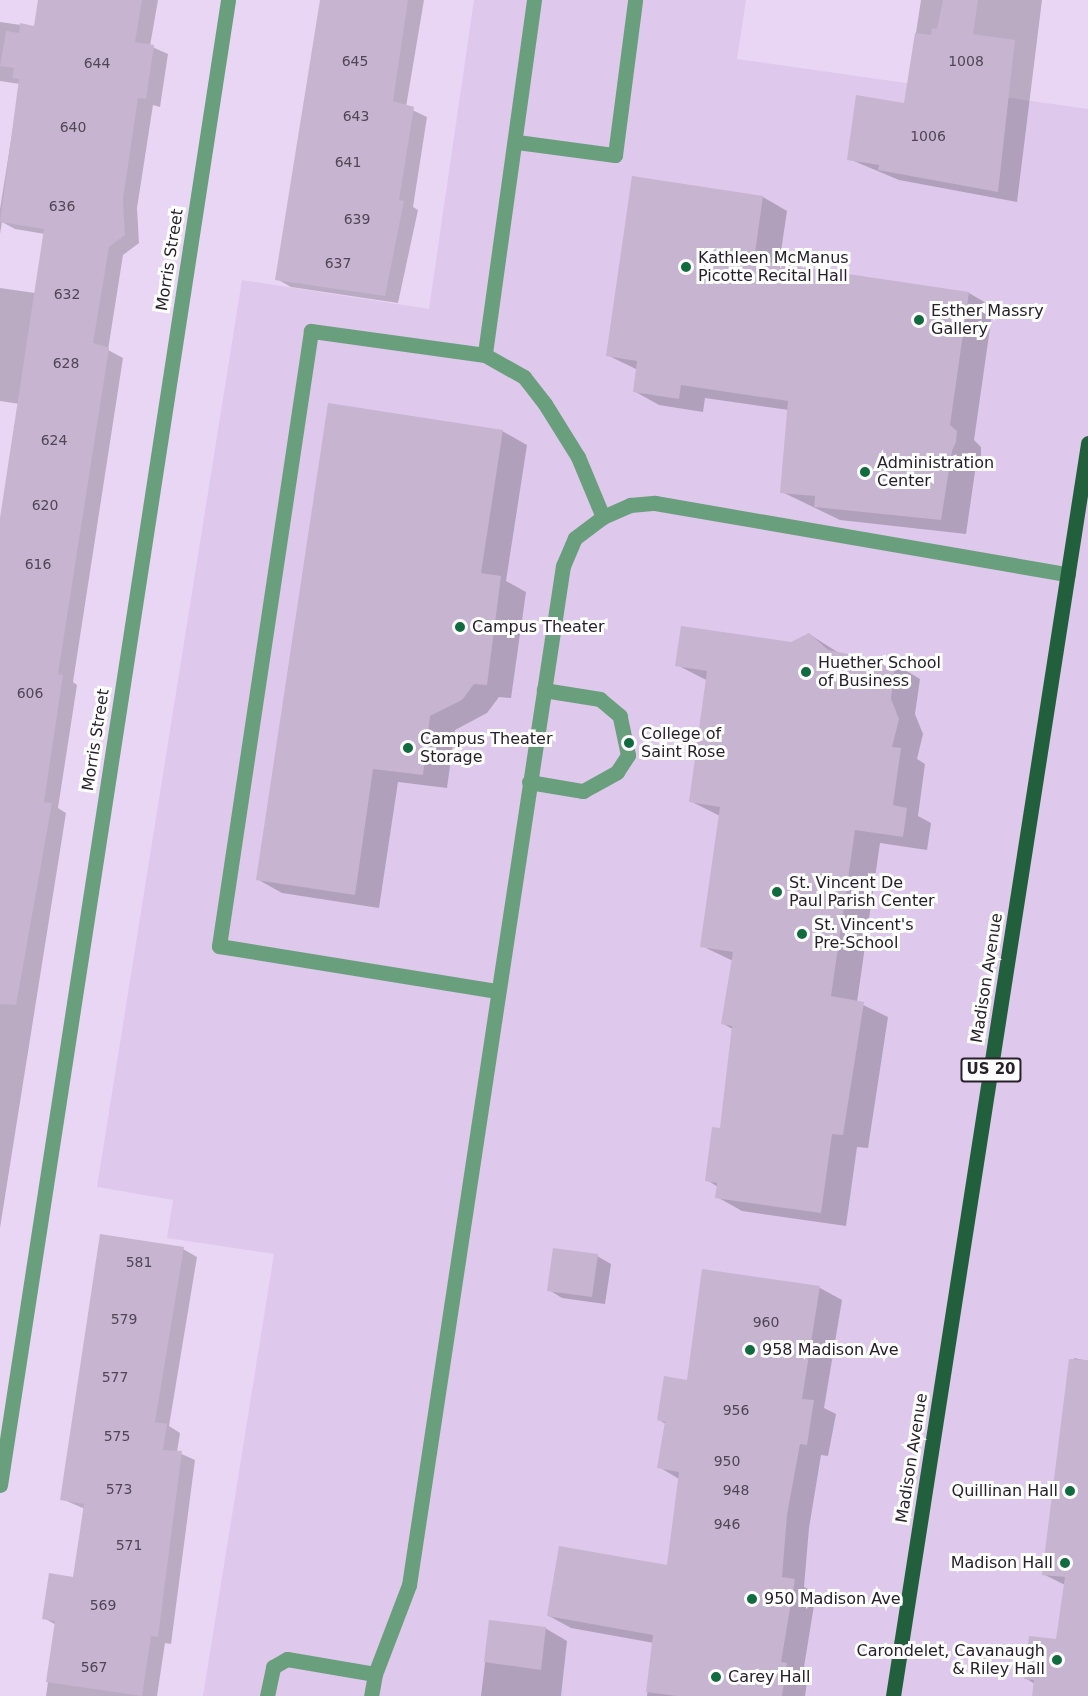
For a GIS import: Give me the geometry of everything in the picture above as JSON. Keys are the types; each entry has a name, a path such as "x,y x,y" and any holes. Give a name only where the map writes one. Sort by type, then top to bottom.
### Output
{"main road":[{"name":"Madison Avenue","path":"893,1696 1088,443"}],"street":[{"name":"Morris Street","path":"0,1485 3,1449 228,0"},
{"path":"485,355 517,142 534,0"},
{"path":"517,142 615,155 634,0"},
{"path":"497,991 219,946 311,331 485,355 524,377 545,404 578,457 603,516"},
{"path":"371,1696 375,1674 409,1585 563,566 574,538 603,516 630,505 655,503 1068,574"},
{"path":"529,782 583,791 617,772 628,755 620,716 600,699 544,690"},
{"path":"267,1696 273,1667 284,1660 375,1674"}],"shaded area":[{"name":"College of Saint Rose","path":"474,0 746,0 737,59 1088,109 1088,1696 203,1696 274,1254 167,1238 173,1200 97,1187 242,280 429,309"}],"building":[{"path":"38,0 142,0 135,42 154,45 146,99 138,98 123,199 125,235 109,247 93,343 109,348 58,674 63,675 44,802 52,803 16,1005 0,1004 0,518 44,229 0,222 19,79 12,78 14,68 0,66 6,31 19,33 20,23 34,26"},
{"path":"320,0 408,0 393,101 414,107 399,200 404,201 385,296 275,280"},
{"path":"943,0 978,0 973,34 1015,40 998,192 878,170 879,165 847,160 856,95 904,103 915,33 931,35 932,28 937,29"},
{"path":"632,176 763,196 754,260 969,292 950,425 957,431 956,442 952,451 941,520 814,507 815,496 780,493 788,401 681,385 679,399 633,392 637,361 606,356"},
{"path":"328,403 503,430 481,573 501,576 487,685 474,684 462,700 430,716 423,775 373,769 355,895 256,880"},
{"path":"681,626 791,642 809,633 828,650 895,663 891,699 899,719 892,747 901,748 893,805 907,808 903,837 855,830 831,996 864,1002 843,1135 832,1134 821,1213 715,1198 717,1183 705,1181 712,1127 720,1128 732,1026 721,1024 733,952 700,947 720,807 689,802 707,671 675,666"},
{"path":"100,1234 184,1247 155,1422 167,1424 163,1450 182,1451 158,1637 151,1636 142,1696 46,1682 55,1621 42,1619 49,1573 73,1577 84,1504 60,1500"},
{"path":"553,1248 598,1254 592,1297 547,1291"},
{"path":"702,1269 820,1286 802,1399 814,1400 807,1445 800,1444 787,1515 782,1577 795,1579 781,1662 787,1663 782,1696 677,1696 646,1692 653,1635 547,1616 559,1546 667,1565 679,1472 657,1468 665,1422 657,1420 664,1376 687,1380"},
{"path":"1069,1359 1088,1360 1088,1696 1032,1696 1034,1680 1024,1679 1029,1636 1056,1639 1065,1577 1042,1575"},
{"path":"489,1620 546,1627 541,1670 484,1662"}],"place":[{"name":"Kathleen McManus Picotte Recital Hall","path":"686,267"},
{"name":"Esther Massry Gallery","path":"919,320"},
{"name":"Administration Center","path":"865,472"},
{"name":"Campus Theater","path":"460,627"},
{"name":"Huether School of Business","path":"806,672"},
{"name":"College of Saint Rose","path":"629,743"},
{"name":"Campus Theater Storage","path":"408,748"},
{"name":"St. Vincent De Paul Parish Center","path":"777,892"},
{"name":"St. Vincent's Pre-School","path":"802,934"},
{"name":"958 Madison Ave","path":"750,1350"},
{"name":"Quillinan Hall","path":"1070,1491"},
{"name":"Madison Hall","path":"1065,1563"},
{"name":"950 Madison Ave","path":"752,1599"},
{"name":"Carondelet, Cavanaugh & Riley Hall","path":"1057,1660"},
{"name":"Carey Hall","path":"716,1677"}]}
